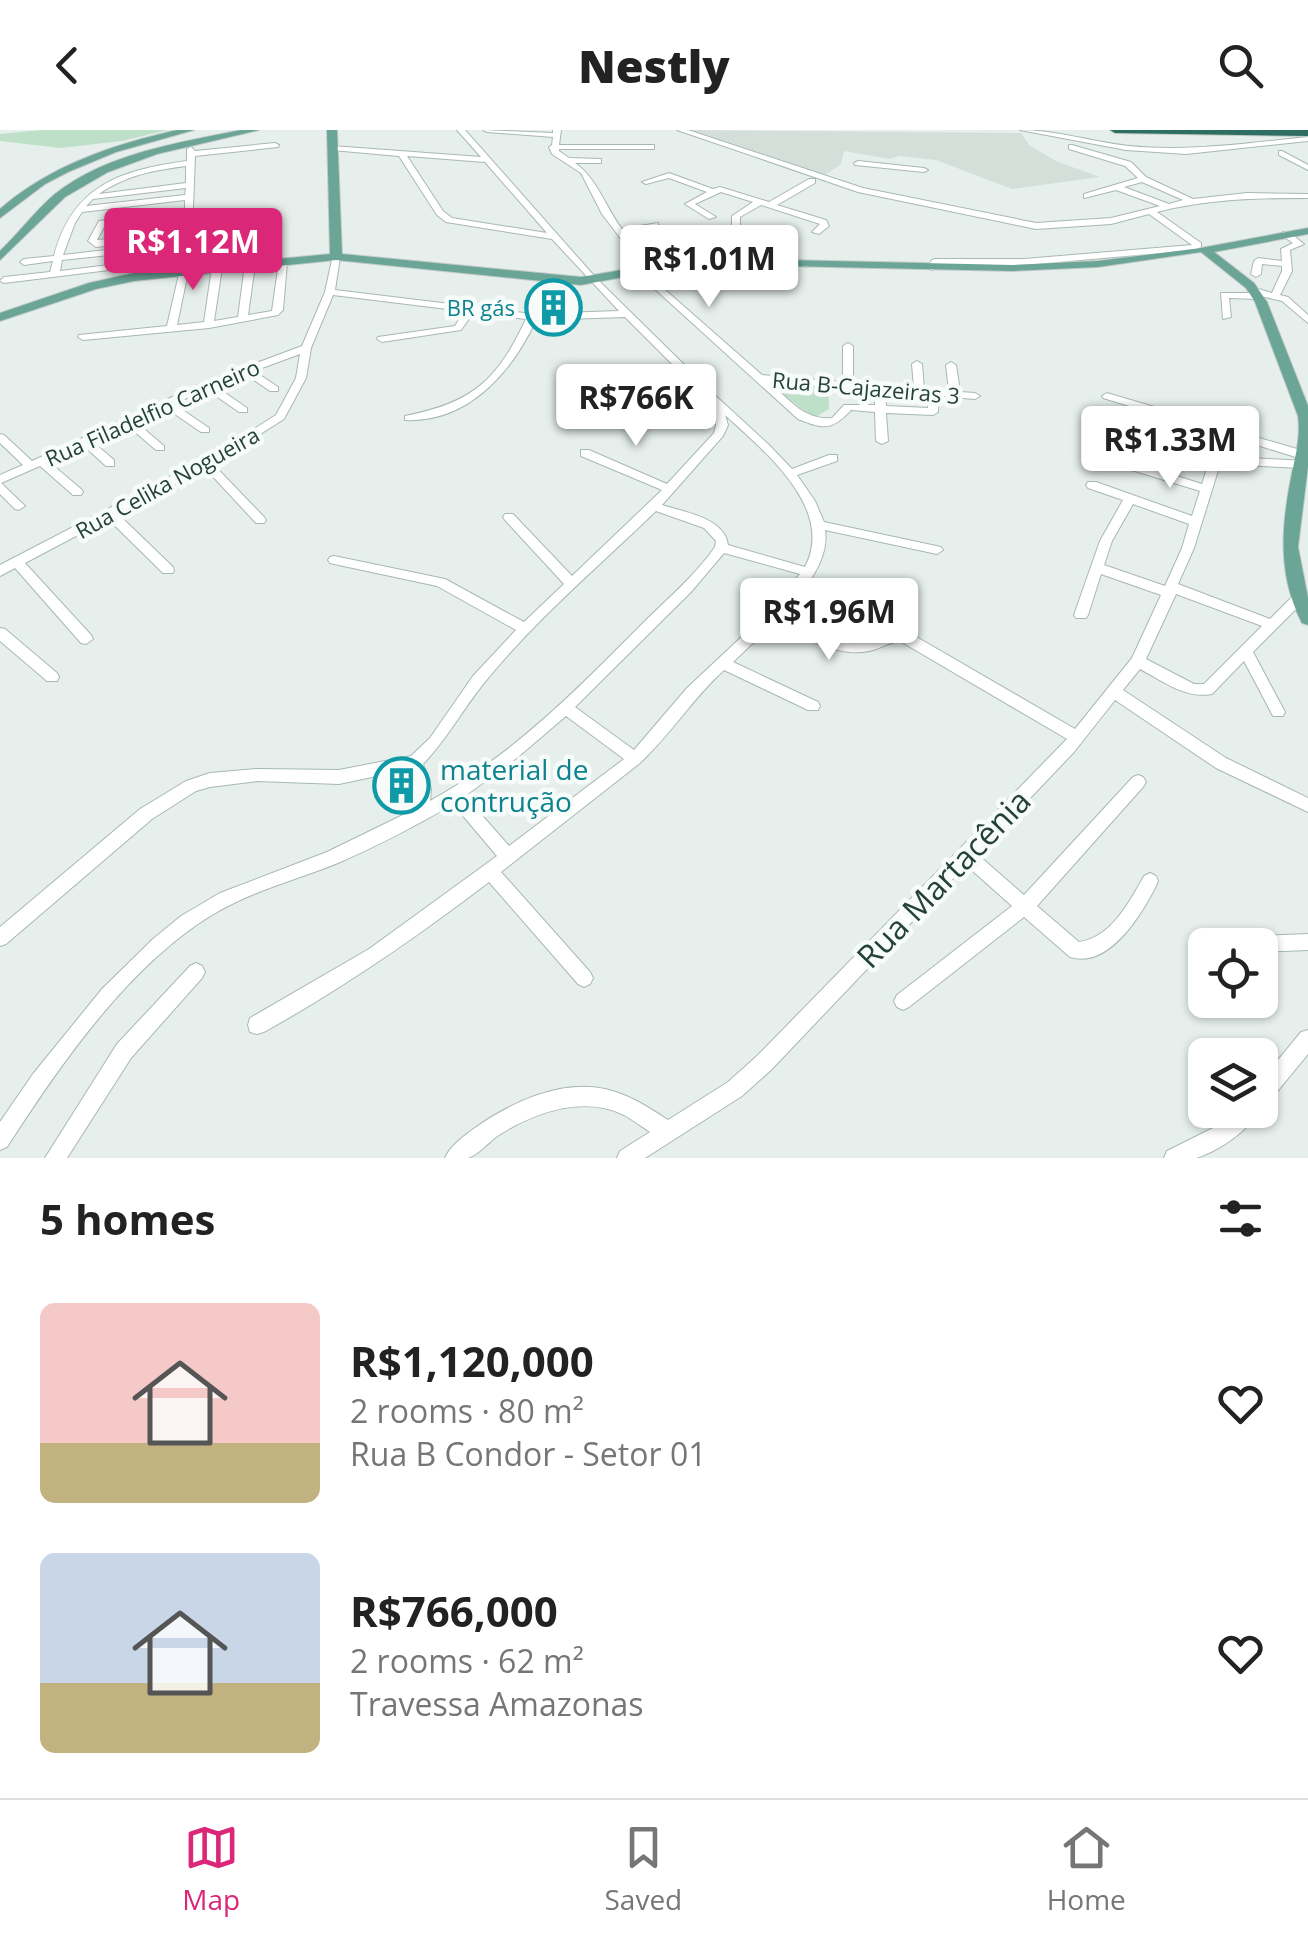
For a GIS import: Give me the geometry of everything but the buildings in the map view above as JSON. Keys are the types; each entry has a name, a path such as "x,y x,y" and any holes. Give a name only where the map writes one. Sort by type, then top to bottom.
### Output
{"highway":[{"path":"1115,130 1308,136"}],"main road":[{"path":"0,206 31,183 79,157 176,130"},
{"path":"0,215 37,184 80,161 188,130"},
{"path":"0,257 61,196 104,170 166,150 254,130"},
{"name":"Rua Celika Nogueira","path":"335,131 332,148 336,257"},
{"path":"0,317 93,286 186,264 218,268 336,257 551,280 593,280 642,268 692,262 1055,267 1308,230"},
{"path":"1199,248 1254,287 1302,406 1307,430 1301,503 1287,546 1288,564 1308,618"}],"street":[{"path":"257,1025 315,994 490,872 635,759 772,614 808,572 818,549 819,525 790,474 593,280 461,130"},
{"path":"486,130 556,132 553,147"},
{"path":"616,148 619,130"},
{"path":"681,130 889,198 1036,226 1074,226 1192,202 1266,194 1308,196"},
{"path":"1024,130 1126,148 1186,152 1308,136"},
{"path":"1034,131 1053,141 1128,164 1144,179 1192,202"},
{"path":"54,275 65,226 76,210 111,183 136,170 192,155 275,145"},
{"path":"553,147 651,148"},
{"path":"553,147 588,177 600,204 642,268 757,378 810,421 830,422 848,406 929,412 935,410 934,392"},
{"path":"332,148 485,160"},
{"path":"1282,153 1308,168"},
{"path":"402,154 440,214 449,220 556,237"},
{"path":"170,328 186,264 192,155"},
{"path":"569,160 598,161"},
{"path":"840,183 853,173 858,160 924,170"},
{"path":"646,182 669,176 711,191"},
{"path":"1087,196 1144,179"},
{"path":"111,183 131,181"},
{"path":"736,253 736,216 812,181"},
{"path":"90,197 191,186"},
{"path":"1117,188 1169,206"},
{"path":"712,217 689,204 711,191 724,189 823,222 825,226 816,232"},
{"path":"76,210 190,198"},
{"path":"188,239 94,244 102,222 190,212"},
{"path":"1151,212 1199,248"},
{"path":"619,232 654,225"},
{"path":"1276,295 1284,278 1286,250 1300,244 1286,234"},
{"path":"24,262 188,239"},
{"path":"932,267 935,262 1024,262 1199,248"},
{"path":"692,262 714,254 736,253 773,255 808,264"},
{"name":"Rua Celika Nogueira","path":"0,570 245,442 280,416 301,378 306,348 330,292 336,257"},
{"path":"1254,287 1258,261 1286,264"},
{"path":"83,337 208,325 278,310 283,262"},
{"path":"4,280 186,264"},
{"path":"242,320 250,265"},
{"path":"208,325 218,268"},
{"path":"1226,316 1224,296 1284,278"},
{"path":"1254,287 1276,295 1308,320"},
{"path":"330,292 532,317 626,314"},
{"path":"382,339 458,328 470,310"},
{"path":"408,418 456,408 478,395 497,375 532,317"},
{"path":"848,346 848,384"},
{"name":"Rua Filadelfio Carneiro","path":"0,484 36,463 206,385 306,348"},
{"path":"917,364 918,390"},
{"path":"950,364 954,394"},
{"path":"246,370 274,390"},
{"name":"Rua B-Cajazeiras 3","path":"757,378 974,396"},
{"path":"206,385 243,410"},
{"path":"880,387 882,441"},
{"path":"1107,396 1302,460"},
{"path":"0,938 146,814 191,786 241,776 339,776 415,762 435,742 478,680 525,628 654,506 719,434 722,425 716,402"},
{"path":"166,404 205,430"},
{"path":"129,422 160,448"},
{"path":"1110,428 1214,460 1302,460"},
{"path":"0,436 76,492"},
{"path":"85,441 110,463"},
{"path":"585,453 669,489"},
{"path":"790,474 833,458"},
{"path":"1106,458 1206,490"},
{"name":"Rua Martacênia","path":"627,1158 665,1130 735,1089 764,1063 1078,738 1138,661 1197,522 1214,460"},
{"path":"206,463 260,520"},
{"path":"0,484 19,506"},
{"path":"1092,485 1197,522"},
{"path":"1081,616 1114,523 1130,499"},
{"path":"0,1140 71,1040 131,974 187,922 225,898 334,857 454,794 491,770 620,656 721,548 722,540 708,525 654,506"},
{"path":"110,514 168,570"},
{"path":"509,517 572,584"},
{"path":"819,525 937,550"},
{"path":"721,548 808,572"},
{"path":"334,560 440,582 525,628"},
{"path":"16,562 86,639"},
{"path":"1288,564 1308,565"},
{"path":"1096,568 1270,624"},
{"path":"1138,661 1201,692 1214,686 1298,598"},
{"path":"772,614 850,647 870,647 892,635 903,636 1078,738"},
{"path":"0,633 52,677"},
{"path":"1246,651 1278,712"},
{"path":"723,663 813,706"},
{"path":"1114,692 1221,763 1308,806"},
{"path":"565,708 635,759"},
{"path":"415,762 423,789 422,810"},
{"path":"903,1001 1026,904 1138,782"},
{"path":"454,794 508,857"},
{"path":"966,854 1067,944 1083,952 1131,915 1150,881"},
{"path":"490,872 584,978"},
{"path":"1278,943 1308,942"},
{"path":"54,1158 114,1064 196,972"},
{"path":"1278,1075 1308,1038"},
{"path":"455,1158 501,1123 535,1105 561,1098 604,1098 624,1104 665,1130"},
{"path":"1174,1158 1209,1143 1227,1128"}],"shaded area":[{"path":"690,130 1021,133 1029,145 1058,162 1100,177 1012,189 936,160 899,156 890,159 844,151 841,164 825,175"}],"green space":[{"path":"41,130 168,130 122,141 60,148 0,141 0,134"},
{"path":"177,218 174,234 104,242 109,225"},
{"path":"771,381 828,385 829,409 814,418"}],"place":[{"name":"BR gás","path":"554,307"},
{"name":"material de contrução","path":"401,785"}]}
